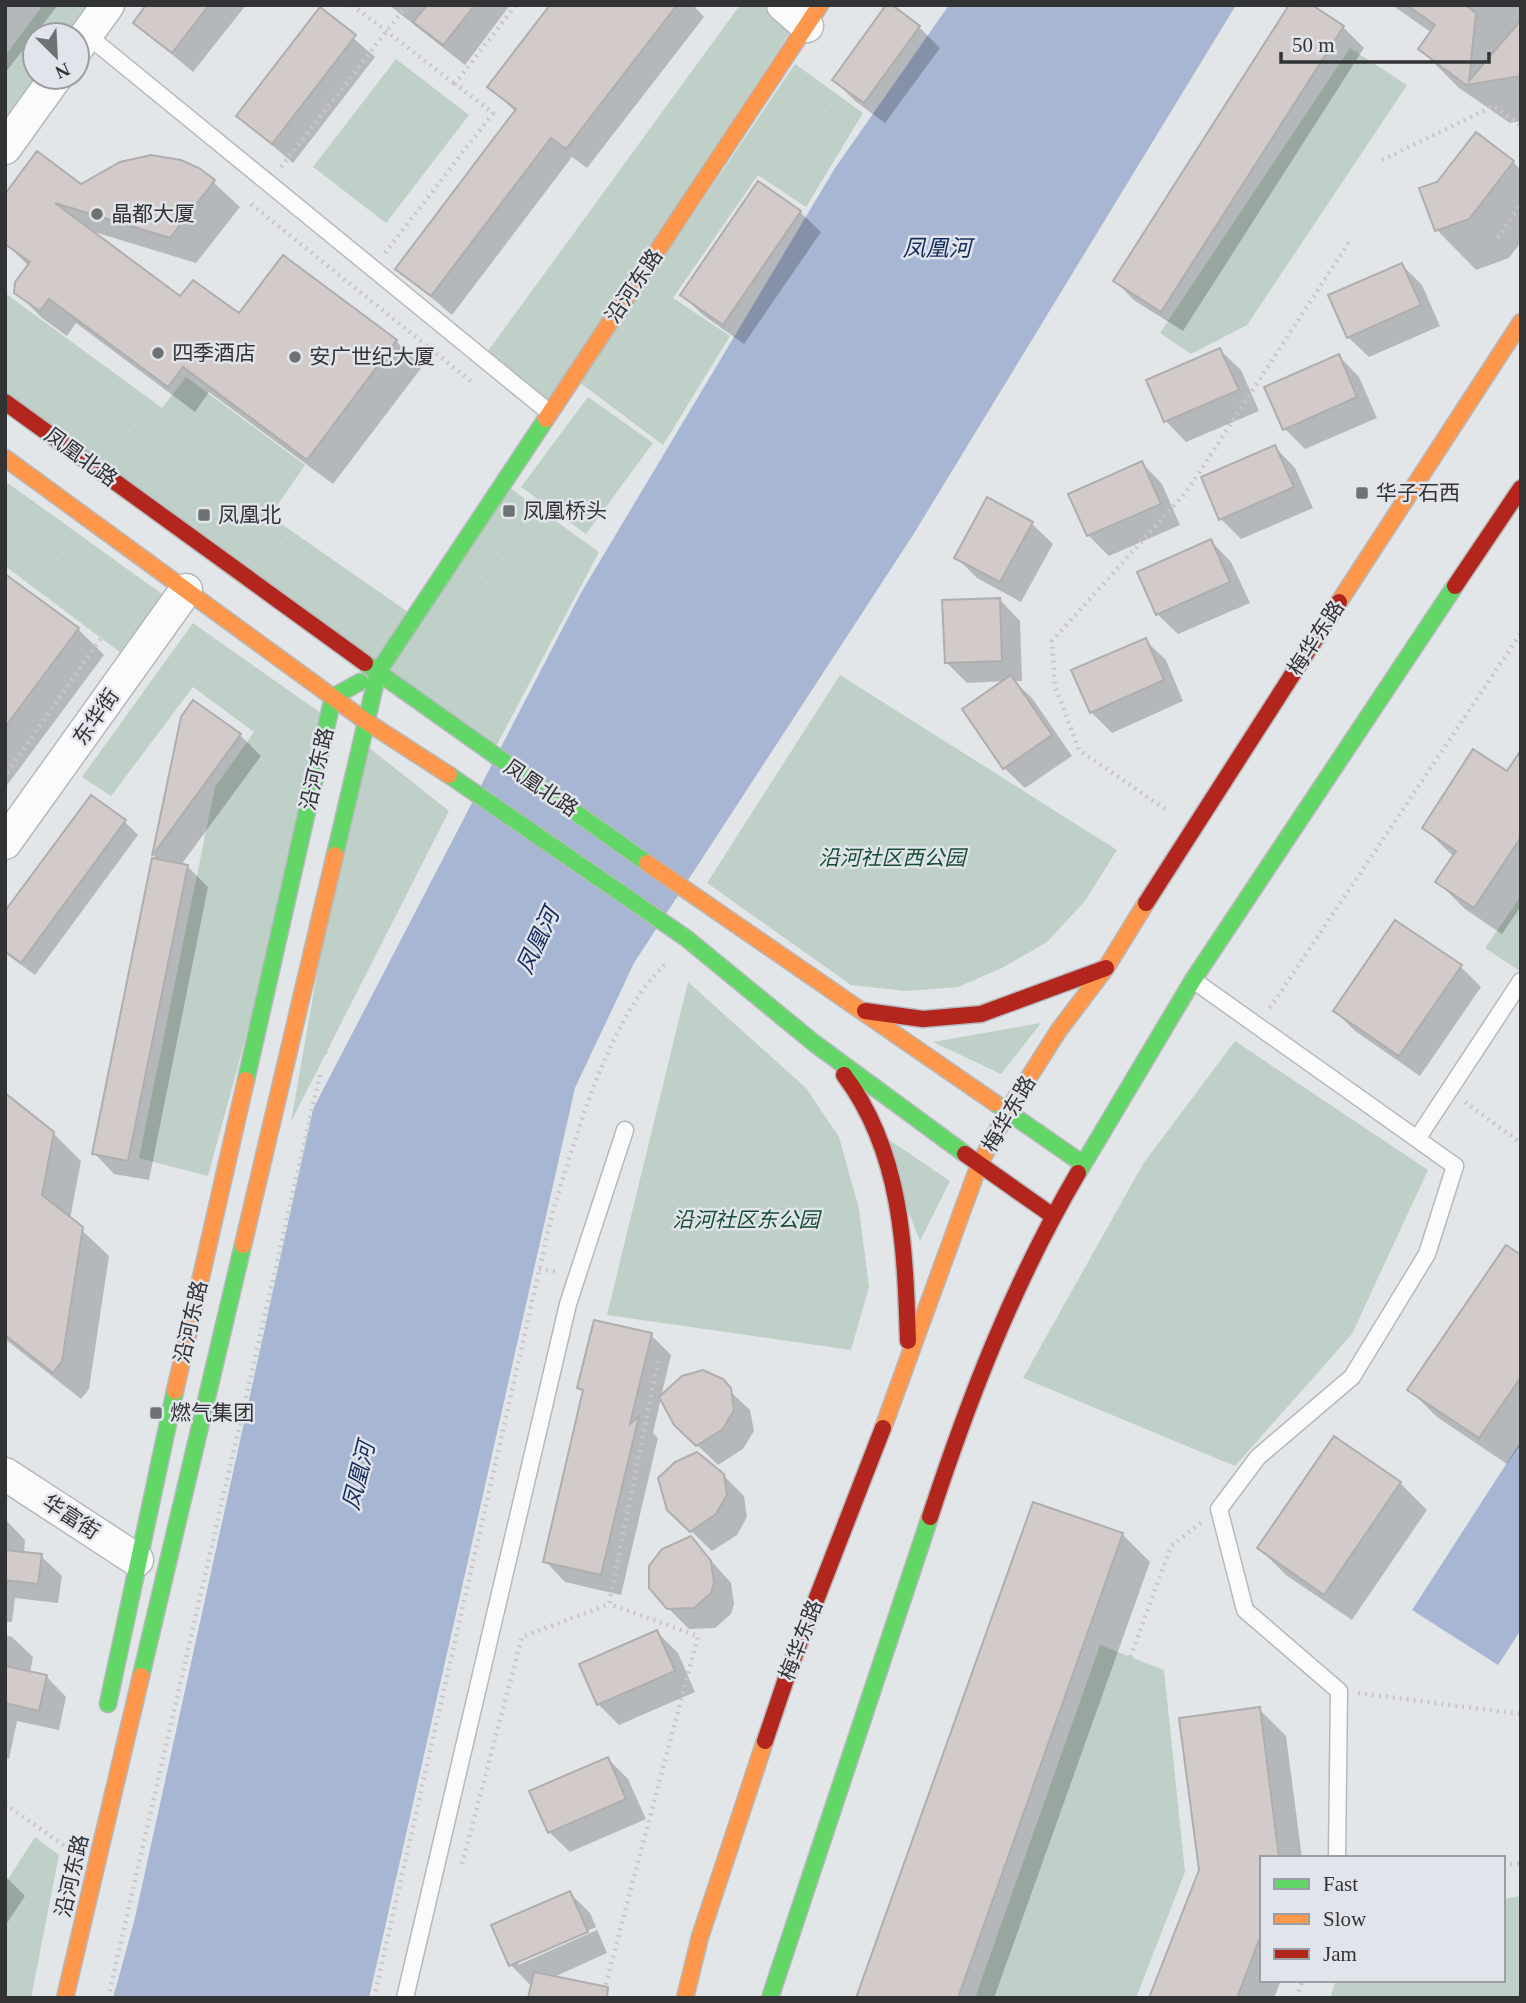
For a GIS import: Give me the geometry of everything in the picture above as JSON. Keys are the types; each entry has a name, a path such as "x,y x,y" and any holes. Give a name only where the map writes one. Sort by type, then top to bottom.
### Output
{"main road":[{"name":"沿河东路","path":"65,1998 364,720 378,672 813,16"},
{"name":"梅华东路","path":"685,1998 700,1937 790,1667 909,1362 979,1165 1007,1112 1059,1030 1106,968 1192,828 1521,322"},
{"name":"凤凰北路","path":"5,402 483,749 698,895 856,1009 1083,1164"},
{"name":"凤凰北路","path":"5,457 364,720 459,781 686,938 814,1043 1053,1216"},
{"path":"770,1998 963,1416 1024,1271 1083,1164 1193,980 1521,488"},
{"name":"沿河东路","path":"105,1721 137,1560 333,697 378,672"},
{"path":"856,1009 923,1019 981,1014 1106,968"},
{"path":"814,1043 858,1089 888,1157 904,1234 909,1362"}],"street":[{"path":"91,29 108,5"},
{"path":"783,5 813,16"},
{"path":"5,148 46,91"},
{"name":"东华街","path":"5,844 186,590"},
{"name":"华富街","path":"5,1474 137,1560"}],"lane":[{"path":"91,48 268,183 550,413"},
{"path":"1193,980 1455,1166 1427,1254 1352,1377 1258,1457 1219,1509 1245,1610 1339,1691 1338,1856"},
{"path":"1417,1139 1521,981"},
{"path":"405,1998 569,1304 625,1130"}],"path":[{"path":"352,5 493,113 373,269"},
{"path":"268,183 407,5"},
{"path":"455,84 516,5"},
{"path":"776,72 849,124"},
{"path":"793,102 801,90"},
{"path":"1382,160 1494,106 1521,126"},
{"path":"251,204 473,383"},
{"path":"1498,238 1521,204"},
{"path":"1192,828 1079,750 1055,686 1052,640 1187,491 1351,239"},
{"path":"5,334 438,654 596,407"},
{"path":"5,517 124,606 5,776"},
{"path":"1258,1026 1521,634"},
{"path":"108,1998 326,1049 372,926 438,768"},
{"path":"374,1998 552,1214 578,1128 603,1067 638,997 686,938"},
{"path":"1449,1090 1521,1143"},
{"path":"609,1604 659,1356"},
{"path":"1038,1998 1101,1807 1098,1745 1171,1546 1219,1509"},
{"path":"458,1877 522,1637 609,1604 698,1636 602,1998"},
{"path":"1339,1691 1521,1714"},
{"path":"5,1804 78,1856"}],"green space":[{"path":"43,5 99,5 87,21 31,21"},
{"path":"740,5 771,5 794,26 547,404 488,351"},
{"path":"21,35 21,91 37,91 5,135 5,56"},
{"path":"1350,48 1407,85 1247,325 1191,354 1160,333"},
{"path":"396,59 469,115 386,223 313,167"},
{"path":"795,64 863,113 806,207 758,175 673,298 730,336 663,445 579,382"},
{"path":"5,293 162,408 186,377 305,465 270,516 408,612 373,662 5,395"},
{"path":"588,397 653,443 586,534 521,487"},
{"path":"5,481 162,594 121,653 5,566"},
{"path":"510,488 599,552 494,750 385,671"},
{"path":"193,623 332,721 208,1176 139,1158 215,787 254,732 193,687 111,796 82,777"},
{"name":"沿河社区西公园","path":"840,675 1117,850 1085,901 1047,942 1002,968 958,987 906,991 851,985 707,883"},
{"path":"358,739 449,811 291,1122"},
{"path":"1521,896 1521,972 1485,948"},
{"name":"沿河社区东公园","path":"688,982 806,1088 839,1137 859,1209 869,1287 851,1350 607,1315"},
{"path":"1041,1023 1001,1074 933,1042"},
{"path":"1235,1041 1428,1170 1352,1334 1235,1466 1023,1378 1143,1164"},
{"path":"876,1131 950,1181 920,1241"},
{"path":"1100,1645 1164,1670 1185,1872 1136,1998 975,1998"},
{"path":"35,1837 59,1855 31,1998 5,1998 5,1884"},
{"path":"1521,1896 1521,1998 1330,1998 1335,1982 1505,1982 1505,1899"}],"water":[{"name":"凤凰河","path":"949,5 1236,5 913,535 634,963 575,1088 369,1998 113,1998 134,1922 313,1109 582,591 835,168"},
{"path":"1521,1441 1521,1630 1498,1665 1412,1610"}],"building":[{"path":"146,5 209,5 172,53 133,23"},
{"path":"427,5 475,5 443,45 413,22"},
{"path":"550,5 677,5 566,149 551,138 431,296 395,269 516,109 487,87"},
{"path":"886,5 892,5 920,26 864,103 832,80"},
{"path":"1289,5 1312,5 1344,26 1161,312 1113,281"},
{"path":"1407,5 1465,5 1476,13 1469,81 1521,20 1521,76 1466,85 1418,49 1435,25"},
{"path":"320,7 356,35 272,144 236,116"},
{"path":"1476,132 1514,161 1469,219 1435,231 1419,188 1437,182"},
{"path":"37,151 81,184 120,162 151,155 181,160 199,168 215,180 170,238 55,203 180,296 193,280 239,313 283,255 397,340 307,460 183,367 168,387 49,299 40,311 14,293 15,282 30,262 5,244 5,194"},
{"path":"758,181 801,211 723,325 680,295"},
{"path":"1402,263 1421,305 1347,338 1328,295"},
{"path":"1220,348 1239,390 1164,422 1146,380"},
{"path":"1339,354 1357,397 1283,430 1264,387"},
{"path":"1275,445 1294,487 1219,520 1201,477"},
{"path":"1142,461 1161,504 1087,536 1068,494"},
{"path":"987,497 1033,522 1000,582 954,558"},
{"path":"1211,539 1230,582 1156,615 1137,572"},
{"path":"5,574 79,628 5,727"},
{"path":"1000,598 1002,661 945,663 942,600"},
{"path":"1146,638 1164,680 1090,713 1071,670"},
{"path":"1011,675 1052,735 1003,769 962,709"},
{"path":"193,700 241,734 152,856 181,717"},
{"path":"1473,749 1507,771 1521,750 1521,837 1474,908 1435,882 1456,851 1422,828"},
{"path":"91,795 126,820 21,963 5,951 5,911"},
{"path":"152,858 188,865 128,1161 92,1154"},
{"path":"1395,920 1462,965 1399,1056 1333,1011"},
{"path":"5,1093 54,1132 42,1195 83,1227 62,1361 53,1373 5,1335"},
{"path":"1506,1245 1521,1255 1521,1377 1479,1438 1407,1390"},
{"path":"594,1320 652,1333 630,1424 639,1416 601,1575 543,1562 583,1390 577,1388"},
{"path":"703,1370 723,1379 731,1388 734,1410 723,1429 696,1446 674,1425 659,1397 682,1376"},
{"path":"1334,1436 1401,1482 1324,1595 1257,1548"},
{"path":"697,1452 724,1474 727,1495 716,1514 690,1532 667,1510 658,1478 675,1462"},
{"path":"1033,1502 1123,1533 958,1998 856,1998"},
{"path":"691,1536 711,1561 714,1582 711,1593 694,1608 667,1609 649,1588 649,1566 662,1549"},
{"path":"5,1550 42,1554 38,1584 5,1580"},
{"path":"657,1630 675,1671 597,1705 579,1664"},
{"path":"5,1666 47,1675 39,1711 5,1703"},
{"path":"1260,1707 1279,1856 1260,1856 1260,1937 1237,1998 1149,1998 1199,1870 1179,1718"},
{"path":"608,1757 626,1799 548,1833 529,1791"},
{"path":"570,1891 588,1932 509,1966 491,1925"},
{"path":"534,1972 608,1987 607,1998 528,1998"}],"traffic: fast":[{"path":"335,855 378,672 546,419"},
{"path":"1078,1173 1193,980 1455,586"},
{"path":"365,663 647,863"},
{"path":"246,1080 333,697 360,682"},
{"path":"449,775 686,938 814,1043 965,1154"},
{"path":"995,1103 1083,1164"},
{"path":"141,1676 243,1245"},
{"path":"108,1704 175,1391"},
{"path":"770,1998 930,1517"}],"traffic: slow":[{"path":"546,419 820,5"},
{"path":"1339,602 1521,322"},
{"path":"5,458 364,720 449,775"},
{"path":"243,1245 335,855"},
{"path":"647,863 995,1103"},
{"path":"883,1428 979,1165 1007,1112 1059,1030 1106,968 1146,903"},
{"path":"175,1391 246,1080"},
{"path":"65,1998 141,1676"},
{"path":"685,1998 700,1937 765,1741"}],"traffic: jam":[{"path":"5,402 365,663"},
{"path":"1455,586 1521,488"},
{"path":"1146,903 1339,602"},
{"path":"865,1011 923,1019 981,1014 1106,968"},
{"path":"844,1075 863,1105 889,1168 902,1236 908,1341"},
{"path":"965,1154 1053,1216"},
{"path":"930,1517 977,1385 1013,1298 1078,1173"},
{"path":"765,1741 790,1667 883,1428"}],"place":[{"name":"晶都大厦","path":"97,214"},
{"name":"四季酒店","path":"158,353"},
{"name":"安广世纪大厦","path":"295,357"},
{"name":"华子石西","path":"1362,493"},
{"name":"凤凰桥头","path":"509,511"},
{"name":"凤凰北","path":"204,515"},
{"name":"燃气集团","path":"156,1413"}]}
